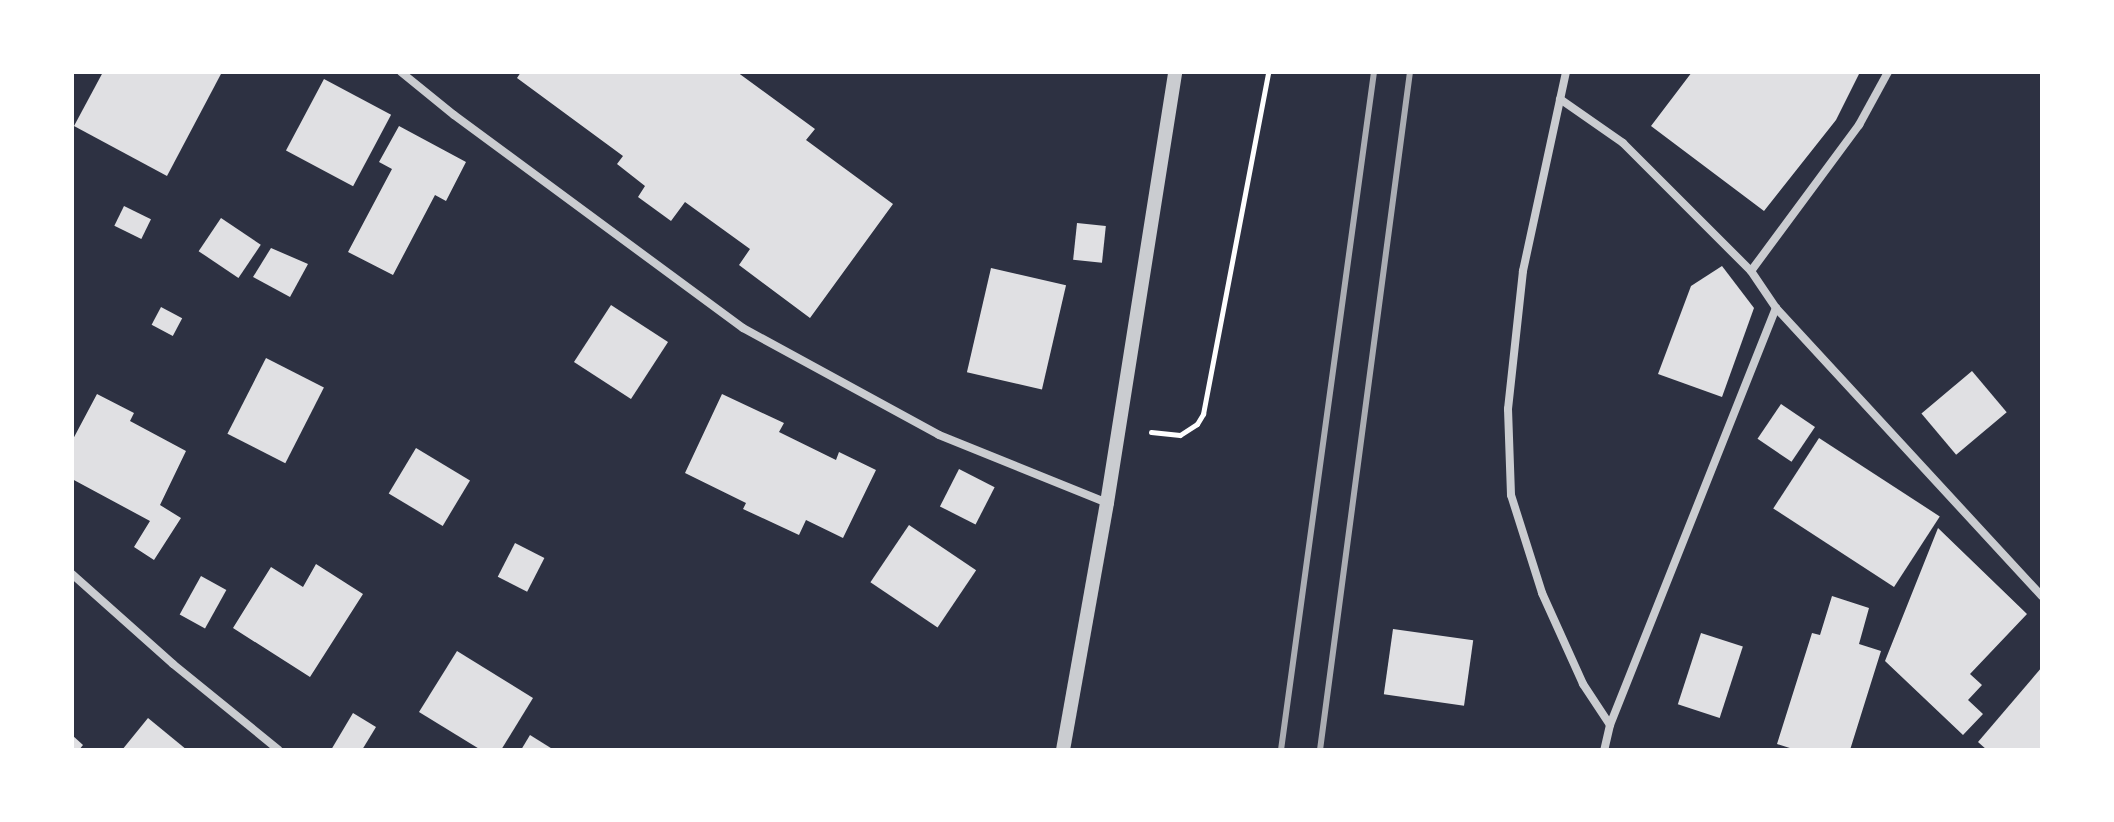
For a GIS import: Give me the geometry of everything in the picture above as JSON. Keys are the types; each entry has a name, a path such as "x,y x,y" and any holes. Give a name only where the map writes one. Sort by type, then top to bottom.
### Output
{"street":[{"path":"401,72 454,115 743,328 939,435 1107,503"},
{"path":"1063,750 1120,425 1175,72"},
{"path":"1566,72 1523,271 1508,409 1511,495 1542,593 1583,684 1610,725"},
{"path":"1751,271 1859,125 1888,72"},
{"path":"1560,99 1623,143 1751,271 1776,308 2042,596"},
{"path":"1604,750 1610,725 1776,308"},
{"path":"72,574 173,664 279,750"}],"path":[{"path":"1120,425 1171,437 1189,432 1203,414 1268,72"}],"building":[{"path":"103,72 222,72 167,176 74,126"},
{"path":"521,72 737,72 815,129 806,140 893,204 810,318 739,265 750,249 685,202 671,221 638,197 645,186 617,164 623,156 517,78"},
{"path":"1692,72 1860,72 1836,120 1764,211 1651,126"},
{"path":"324,79 391,115 353,186 286,151"},
{"path":"399,126 466,162 446,201 435,195 393,275 348,252 392,169 379,162"},
{"path":"124,206 151,219 141,239 114,226"},
{"path":"221,218 261,245 238,278 199,251"},
{"path":"1077,223 1106,226 1102,263 1073,260"},
{"path":"271,248 308,264 290,297 253,277"},
{"path":"1722,266 1754,308 1722,397 1658,374 1691,286"},
{"path":"991,268 1066,285 1042,390 967,372"},
{"path":"611,305 668,342 631,399 574,362"},
{"path":"161,307 182,318 173,336 152,325"},
{"path":"266,358 324,388 285,463 227,434"},
{"path":"1972,371 2007,412 1956,455 1921,413"},
{"path":"97,394 134,413 130,421 186,451 160,505 181,518 154,560 134,547 150,521 72,479 72,441"},
{"path":"722,394 784,423 779,432 836,460 839,452 876,470 843,538 806,520 799,535 743,509 746,503 685,473"},
{"path":"1781,404 1815,427 1792,462 1758,439"},
{"path":"1819,438 1940,516 1894,587 1773,508"},
{"path":"416,448 470,480 443,526 389,493"},
{"path":"959,469 995,487 976,525 940,506"},
{"path":"909,525 976,570 938,627 870,582"},
{"path":"1938,528 2027,614 1970,674 1982,685 1968,700 1983,714 1963,735 1885,661"},
{"path":"515,543 544,558 527,592 498,577"},
{"path":"316,564 363,594 310,677 233,628 271,567 303,587"},
{"path":"201,576 226,590 205,629 180,614"},
{"path":"1832,596 1869,608 1859,644 1881,651 1850,750 1796,750 1777,744 1812,633 1820,635"},
{"path":"1393,629 1473,640 1464,706 1384,694"},
{"path":"1701,633 1743,647 1720,718 1678,704"},
{"path":"457,651 533,698 501,750 481,750 419,712"},
{"path":"2042,667 2042,750 1987,750 1978,742"},
{"path":"353,713 376,727 362,750 331,750"},
{"path":"148,718 187,750 122,750"},
{"path":"72,735 83,745 79,750 72,750"},
{"path":"530,735 554,750 521,750"}],"railway":[{"path":"1281,750 1374,72"},
{"path":"1320,750 1410,72"}]}
